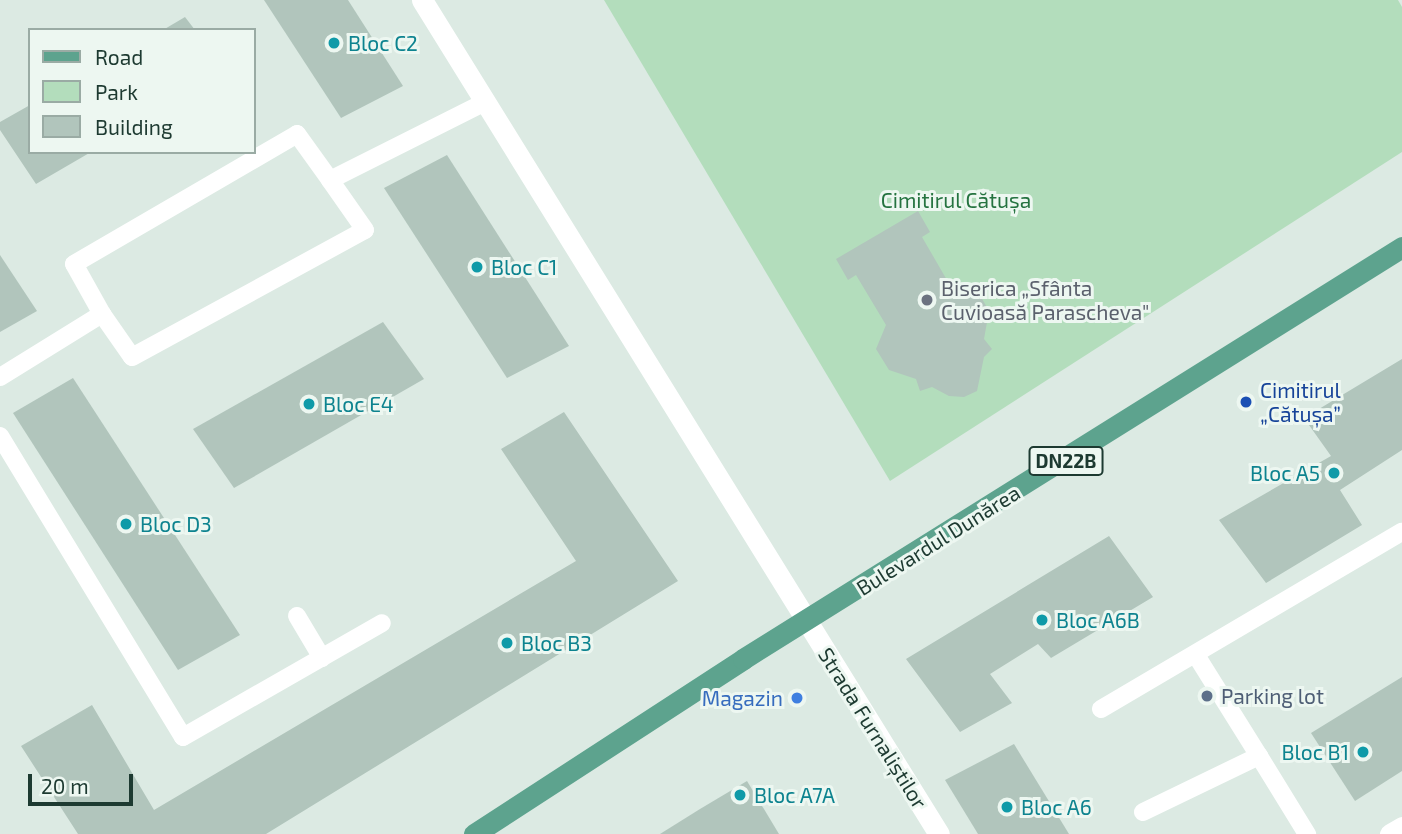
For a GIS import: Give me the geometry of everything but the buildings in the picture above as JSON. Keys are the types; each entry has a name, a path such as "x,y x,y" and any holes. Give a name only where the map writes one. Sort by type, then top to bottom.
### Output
{"main road":[{"name":"Bulevardul Dunărea","path":"474,834 806,621 1402,247"}],"street":[{"name":"Strada Furnaliștilor","path":"422,0 483,103 939,834"},
{"path":"1390,834 1402,827"}],"lane":[{"path":"330,180 483,103"},
{"path":"297,134 330,180 365,230 132,356 102,314 74,264 297,134"},
{"path":"0,377 102,314"},
{"path":"0,436 183,737 382,623"},
{"path":"1101,709 1402,532"},
{"path":"297,616 322,658"},
{"path":"1196,655 1307,834"},
{"path":"1143,812 1259,757"}],"green space":[{"name":"Cimitirul Cătușa","path":"604,0 1398,0 1402,7 1402,152 890,481"}],"place":[{"name":"Bloc C2","path":"334,43"},
{"name":"Bloc C1","path":"477,267"},
{"name":"Biserica „Sfânta Cuvioasă Parascheva\"","path":"927,300"},
{"name":"Cimitirul „Cătușa”","path":"1246,402"},
{"name":"Bloc E4","path":"309,404"},
{"name":"Bloc A5","path":"1334,473"},
{"name":"Bloc D3","path":"126,524"},
{"name":"Bloc A6B","path":"1042,620"},
{"name":"Bloc B3","path":"507,643"},
{"name":"Parking lot","path":"1207,696"},
{"name":"Magazin","path":"797,698"},
{"name":"Bloc B1","path":"1363,752"},
{"name":"Bloc A7A","path":"740,795"},
{"name":"Bloc A6","path":"1007,807"}]}
